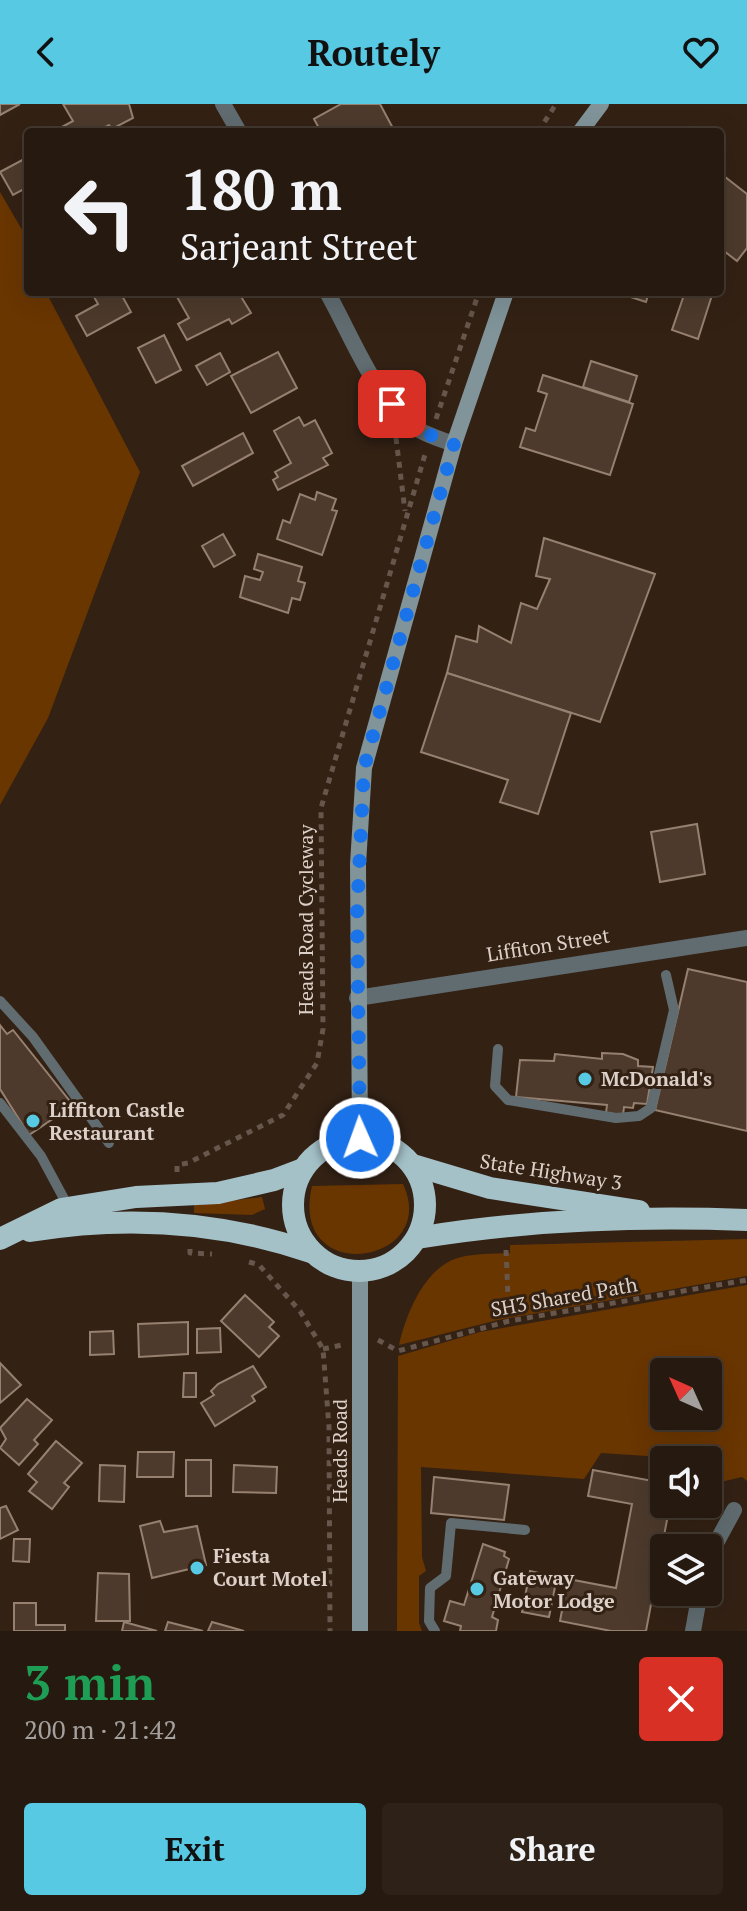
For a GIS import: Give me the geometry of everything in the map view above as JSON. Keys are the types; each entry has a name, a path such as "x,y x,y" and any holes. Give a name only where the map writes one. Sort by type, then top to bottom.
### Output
{"highway":[{"path":"5,1236 106,1222 185,1224 239,1231 311,1252 333,1267 360,1272 398,1259 417,1238 426,1201 413,1165 384,1143 360,1138 334,1143 311,1158 294,1190 293,1212 299,1233 311,1252"},
{"name":"State Highway 3","path":"413,1165 490,1188 684,1218"},
{"path":"5,1236 46,1214 69,1208 136,1197 218,1193 274,1180 303,1169"},
{"name":"State Highway 3","path":"417,1238 507,1227 684,1218 747,1220"}],"main road":[{"path":"583,128 601,104"},
{"path":"360,1138 358,848 364,768 454,444 505,296"},
{"name":"Heads Road","path":"360,1272 360,1631"}],"street":[{"path":"223,104 237,128"},
{"path":"329,296 382,391 404,419 431,436 454,444"},
{"name":"Liffiton Street","path":"357,998 747,938"},
{"path":"721,1534 734,1510"},
{"path":"693,1631 697,1606"}],"lane":[{"path":"498,1049 495,1086 508,1100 616,1118 639,1116 651,1108 674,1010 666,975"},
{"path":"0,1001 33,1037 109,1143"},
{"path":"0,1103 41,1156 69,1208"},
{"path":"435,1631 429,1621 430,1588 446,1576 451,1523 525,1530"}],"path":[{"path":"541,128 556,104"},
{"path":"439,412 478,296"},
{"name":"Heads Road Cycleway","path":"393,428 406,512"},
{"name":"Heads Road Cycleway","path":"177,1165 188,1163 283,1115 317,1063 323,1029 321,808 425,455"},
{"path":"506,1244 509,1321"},
{"path":"190,1253 217,1255"},
{"path":"244,1260 259,1265 269,1276 300,1311 323,1349 329,1427 330,1631"},
{"name":"SH3 Shared Path","path":"389,1345 398,1351 509,1321 747,1280"},
{"path":"323,1349 334,1348"}],"shaded area":[{"path":"0,192 24,233 24,296 48,296 140,472 48,718 0,805"},
{"path":"403,1184 409,1212 401,1233 385,1247 363,1254 340,1252 321,1240 311,1219 312,1186"},
{"path":"262,1197 265,1209 252,1215 194,1213 194,1205"},
{"path":"747,1239 747,1276 498,1320 399,1345 417,1296 432,1275 452,1260 481,1254 510,1253 510,1245"},
{"path":"747,1285 747,1481 742,1477 722,1482 722,1446 650,1446 650,1456 601,1453 584,1479 421,1467 422,1557 426,1571 419,1576 419,1623 422,1631 397,1631 398,1356 480,1332"}],"building":[{"path":"0,104 20,104 0,115"},
{"path":"63,104 129,104 133,118 114,128 109,125 103,128 60,128 73,121"},
{"path":"341,104 380,104 393,128 319,128 314,119"},
{"path":"24,159 24,189 13,195 0,172"},
{"path":"724,176 747,194 747,248 737,261 724,251"},
{"path":"122,296 131,312 87,336 76,316 98,304 94,297"},
{"path":"241,296 251,313 232,324 229,319 187,340 178,324 189,318 177,297"},
{"path":"627,296 648,296 646,302"},
{"path":"684,296 712,296 698,339 672,330"},
{"path":"164,335 181,370 156,383 138,348"},
{"path":"278,352 297,388 251,413 231,376"},
{"path":"220,353 230,372 207,385 196,366"},
{"path":"591,361 637,376 629,402 583,387"},
{"path":"543,375 633,404 610,475 520,447 526,428 535,431 547,394 538,391"},
{"path":"299,417 304,426 315,420 332,453 323,458 328,465 278,490 273,480 278,477 275,472 291,463 274,431"},
{"path":"243,433 253,453 193,486 182,466"},
{"path":"317,492 336,499 332,510 337,511 322,555 277,539 283,520 290,523 300,494 315,500"},
{"path":"223,534 235,555 214,567 202,546"},
{"path":"544,538 655,574 600,722 447,673 456,636 477,642 479,626 511,643 521,603 537,609 550,579 536,576"},
{"path":"258,554 302,567 298,581 305,583 300,600 292,598 288,613 240,597 245,576 260,580 263,572 254,569"},
{"path":"447,673 571,713 538,814 500,802 508,780 421,752"},
{"path":"697,824 705,874 660,882 651,832"},
{"path":"688,969 747,982 747,1131 655,1110"},
{"path":"0,1025 7,1034 13,1030 73,1105 29,1135 0,1089"},
{"name":"McDonald's","path":"602,1053 623,1054 638,1060 638,1066 653,1067 647,1104 634,1103 633,1108 624,1107 623,1115 606,1113 607,1105 516,1097 520,1060 554,1061 555,1054 602,1059"},
{"path":"245,1295 274,1322 269,1327 279,1336 259,1357 221,1321"},
{"path":"188,1322 188,1354 139,1357 138,1324"},
{"path":"220,1328 221,1352 197,1353 197,1329"},
{"path":"113,1331 114,1354 90,1355 90,1332"},
{"path":"0,1363 21,1385 0,1403"},
{"path":"253,1366 266,1387 252,1396 255,1401 215,1426 201,1403 214,1395 211,1391 218,1384"},
{"path":"184,1373 196,1373 196,1397 183,1397"},
{"path":"27,1399 52,1420 34,1440 38,1444 19,1465 0,1448 6,1439 0,1428"},
{"path":"56,1441 82,1463 64,1483 69,1487 52,1509 29,1491 37,1482 28,1474"},
{"path":"138,1452 174,1452 173,1477 137,1477"},
{"path":"186,1460 211,1460 211,1496 186,1496"},
{"path":"100,1465 125,1466 124,1502 99,1501"},
{"path":"234,1465 277,1467 276,1493 233,1492"},
{"path":"593,1470 650,1480 650,1518 667,1518 664,1534 650,1534 651,1606 646,1631 611,1631 560,1621 568,1579 616,1588 632,1504 588,1496"},
{"path":"434,1477 509,1485 504,1520 431,1513"},
{"path":"6,1506 18,1530 0,1539 0,1508"},
{"path":"160,1521 164,1532 197,1526 206,1565 152,1578 140,1526"},
{"path":"14,1539 30,1539 29,1562 13,1561"},
{"path":"483,1544 505,1552 504,1556 509,1559 492,1617 498,1620 496,1631 460,1631 461,1626 444,1621 450,1601 464,1605"},
{"path":"530,1571 557,1577 549,1617 522,1612"},
{"path":"98,1573 129,1574 130,1621 96,1621"},
{"path":"14,1603 36,1603 36,1625 65,1625 65,1631 14,1631"},
{"path":"124,1622 157,1631 122,1631"},
{"path":"168,1622 203,1631 165,1631"},
{"path":"212,1622 244,1631 208,1631"}],"place":[{"name":"McDonald's","path":"585,1079"},
{"name":"Liffiton Castle Restaurant","path":"33,1121"},
{"name":"Fiesta Court Motel","path":"197,1568"},
{"name":"Gateway Motor Lodge","path":"477,1589"}],"route":[{"path":"360,1138 357,913 364,768 454,444 420,430 404,419 392,404"}]}
